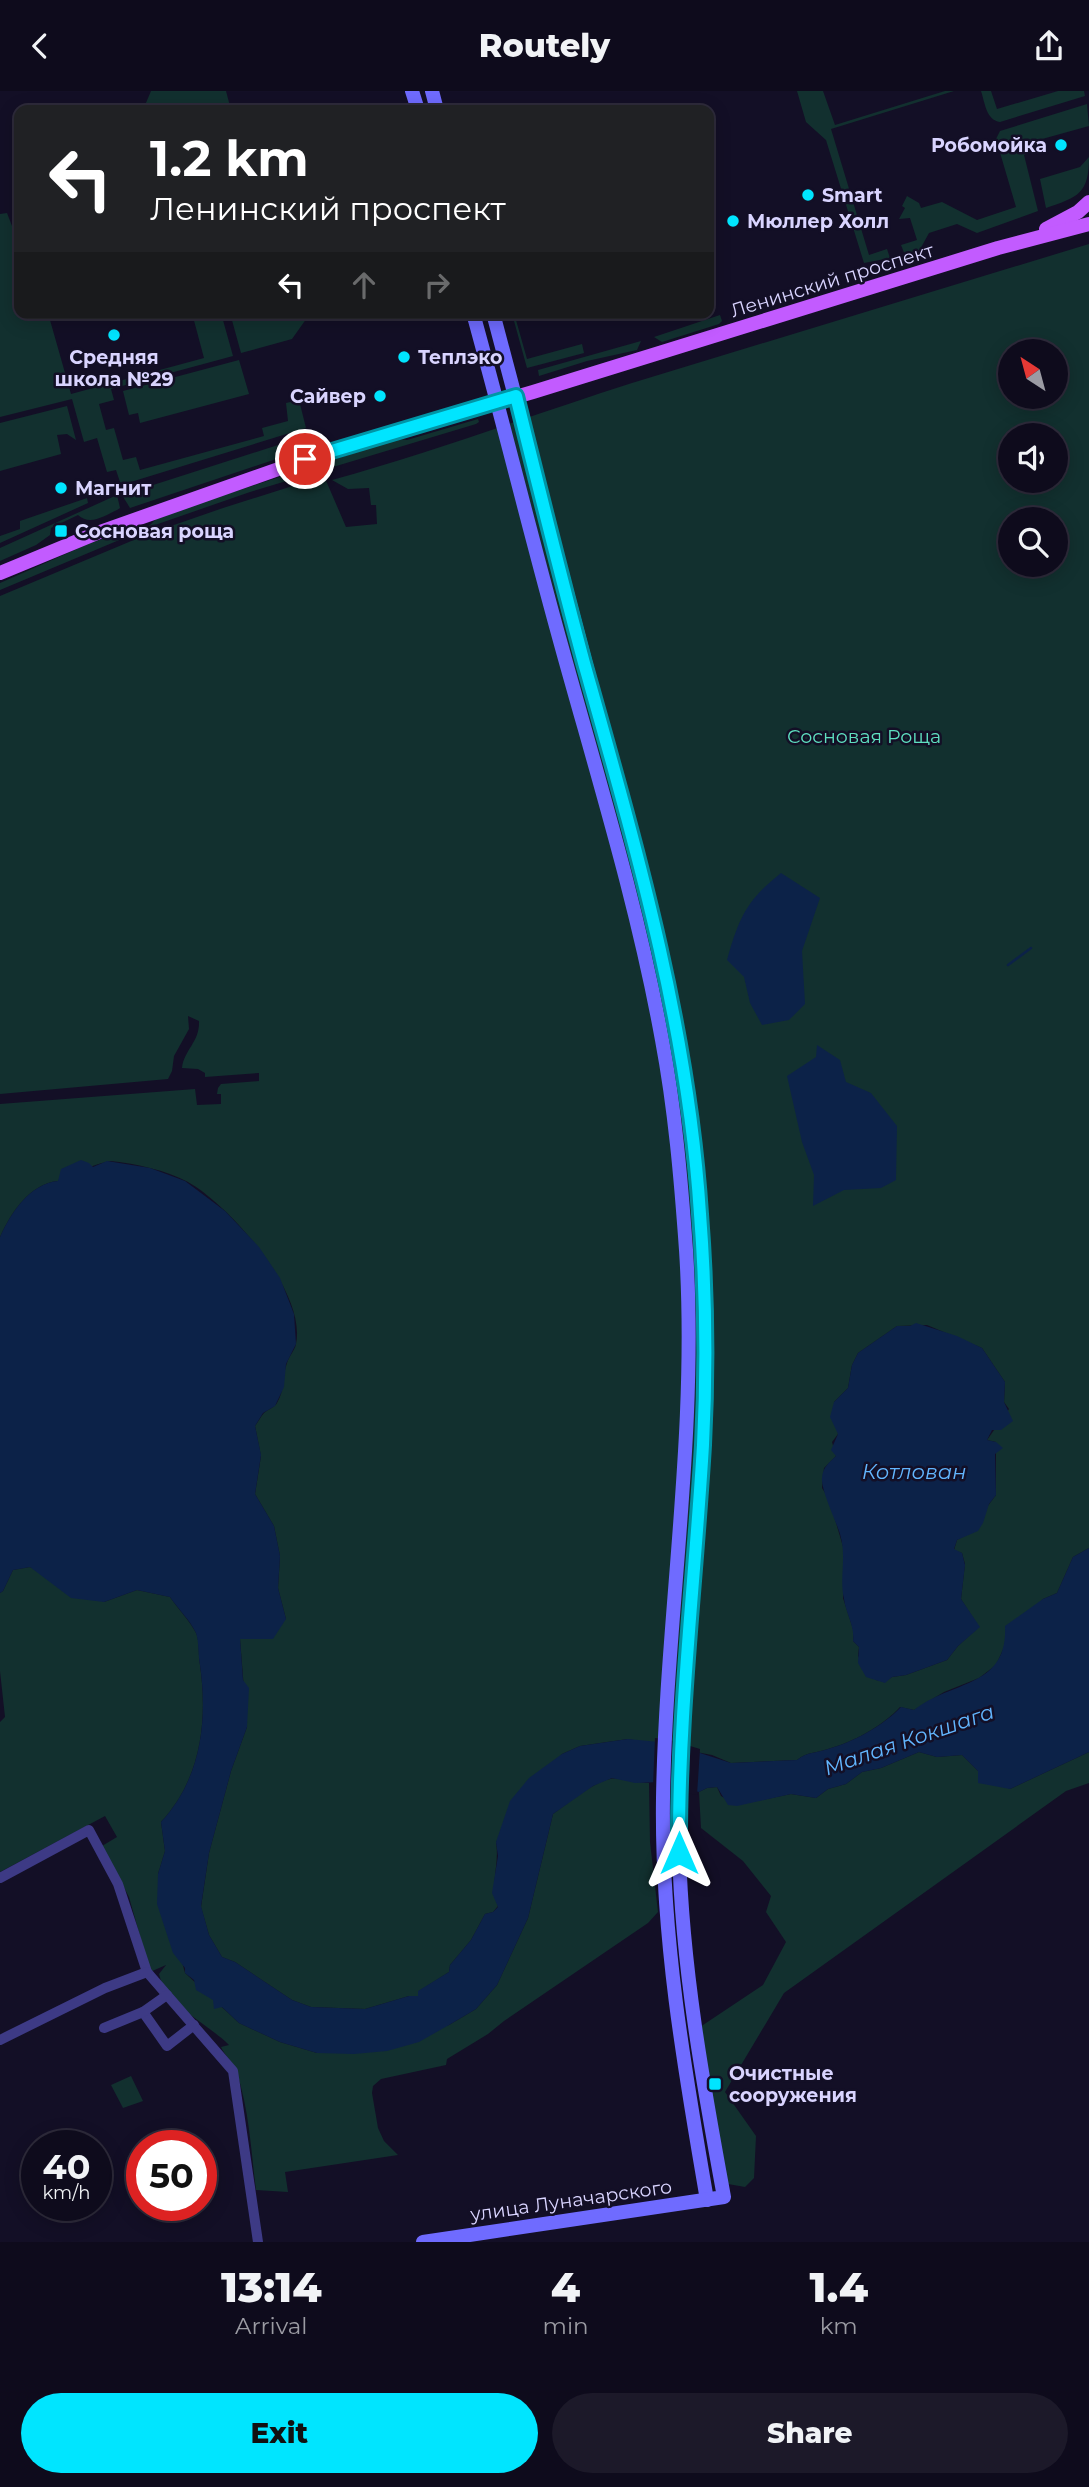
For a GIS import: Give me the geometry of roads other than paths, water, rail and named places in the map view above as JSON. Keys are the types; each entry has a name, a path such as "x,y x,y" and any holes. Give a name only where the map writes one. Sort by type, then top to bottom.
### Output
{"main road":[{"path":"415,100 433,93"},
{"name":"Ленинский проспект","path":"998,248 1065,220 1089,202"},
{"name":"Ленинский проспект","path":"0,573 97,533 321,454 998,248 1089,224"},
{"path":"475,319 626,874 655,1000 672,1100 686,1253 688,1336 686,1441 665,1737 664,1863 678,2019 707,2200"},
{"path":"495,319 516,396"},
{"name":"улица Луначарского","path":"422,2242 724,2197 702,2076 685,1941 680,1863 681,1737 703,1441 705,1335 700,1212 688,1098 659,937 577,636 516,396"}],"street":[{"path":"0,1878 89,1830 118,1884 147,1972 233,2071 258,2242"},
{"path":"0,2040 105,1988 147,1972"},
{"path":"104,2028 143,2012 167,1995"},
{"path":"143,2012 167,2046 194,2025"}],"water":[{"path":"781,873 820,898 802,951 805,1004 789,1020 762,1025 750,1003 744,977 727,960 745,911 759,893"},
{"path":"817,1045 840,1060 846,1082 871,1093 897,1126 896,1180 881,1188 844,1190 813,1206 814,1175 802,1142 787,1076 816,1057"},
{"name":"Малая Кокшага","path":"81,1160 93,1167 107,1161 150,1168 185,1181 225,1211 259,1247 280,1278 294,1314 296,1344 286,1364 284,1387 275,1406 263,1413 255,1426 261,1455 255,1494 274,1526 280,1556 278,1588 286,1619 273,1639 240,1639 243,1680 249,1688 247,1727 231,1771 209,1853 201,1906 209,1935 222,1957 235,1962 292,2000 311,2007 365,2009 409,1996 418,1996 418,1991 449,1972 450,1965 471,1940 485,1914 498,1907 492,1893 498,1856 496,1842 510,1801 529,1778 562,1754 580,1746 628,1739 669,1743 731,1763 797,1760 847,1742 877,1727 901,1707 914,1710 988,1672 1004,1646 1005,1626 1043,1599 1057,1593 1073,1557 1089,1548 1089,1752 1010,1789 978,1783 978,1771 962,1755 937,1757 919,1752 881,1768 862,1772 846,1784 828,1789 816,1798 791,1794 737,1806 728,1805 717,1787 699,1792 660,1782 635,1783 612,1778 593,1786 553,1814 528,1918 497,1985 476,2009 449,2025 419,2042 387,2051 317,2053 280,2042 239,2023 222,2007 214,2009 213,2000 196,1990 194,1980 185,1973 185,1968 173,1953 157,1904 158,1874 165,1851 161,1822 185,1787 193,1768 202,1728 202,1686 196,1633 170,1597 137,1590 104,1602 71,1598 30,1567 13,1570 0,1593 0,1237 22,1201 38,1188 58,1181 61,1169"},
{"name":"Котлован","path":"916,1323 957,1336 982,1348 1005,1382 1004,1402 1013,1421 1001,1430 992,1430 987,1440 996,1442 1003,1448 995,1454 996,1495 989,1504 978,1531 957,1540 954,1549 962,1553 965,1565 961,1599 980,1627 958,1646 947,1660 906,1675 892,1677 885,1683 866,1677 858,1663 859,1647 853,1641 853,1630 843,1591 842,1543 822,1478 825,1468 836,1456 831,1450 838,1434 830,1417 834,1402 848,1388 852,1365 858,1353 897,1326"}],"waterway":[{"path":"1008,965 1031,948"}],"place":[{"name":"Робомойка","path":"1061,145"},
{"name":"Smart","path":"808,195"},
{"name":"Мюллер Холл","path":"733,221"},
{"name":"Средняя школа №29","path":"114,335"},
{"name":"Теплэко","path":"404,357"},
{"name":"Сайвер","path":"380,396"},
{"name":"Магнит","path":"61,488"},
{"name":"Сосновая роща","path":"61,531"},
{"name":"Очистные сооружения","path":"715,2084"}],"park label":[{"name":"Сосновая Роща","path":"864,736"}]}
